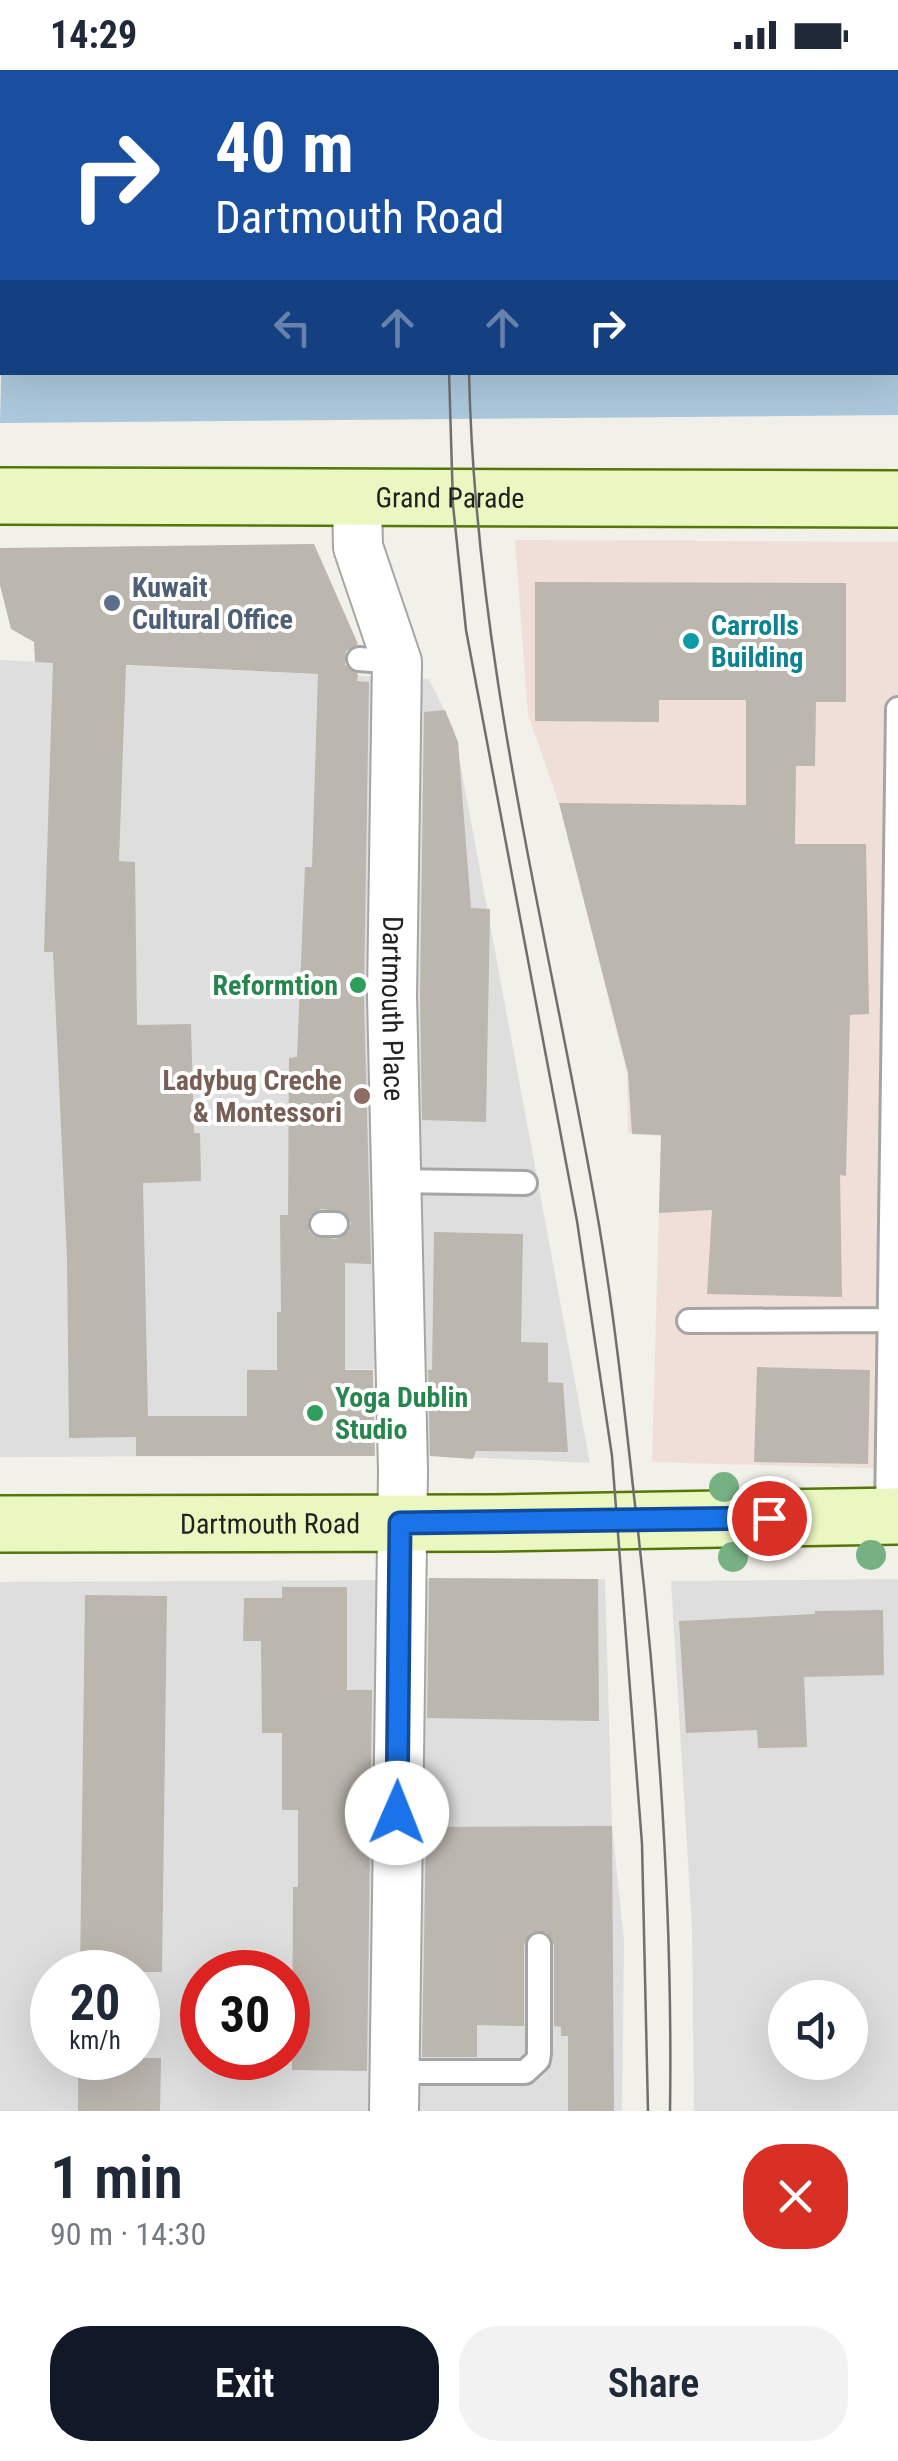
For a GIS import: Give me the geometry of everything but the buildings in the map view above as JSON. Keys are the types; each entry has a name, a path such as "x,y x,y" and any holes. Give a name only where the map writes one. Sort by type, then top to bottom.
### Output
{"main road":[{"name":"Grand Parade","path":"0,496 898,500"},
{"name":"Dartmouth Road","path":"0,1524 892,1516"}],"street":[{"name":"Dartmouth Place","path":"357,497 358,547 378,660 392,996 389,1210 402,1471 395,2092"}],"lane":[{"path":"892,1516 889,1320 898,709"},
{"path":"389,1210 526,1183"},
{"path":"689,1321 889,1320"},
{"path":"395,2092 524,2072 533,2067 539,2053 539,1945"}],"shaded area":[{"path":"515,540 898,542 898,1469 652,1462 661,1136 628,1133 627,1073 559,803 528,715"},
{"path":"0,660 429,679 454,730 590,1463 424,1455 381,1369 247,1370 248,1456 0,1457"},
{"path":"605,1579 612,1826 624,1941 622,2111 0,2111 0,1582"},
{"path":"898,1579 898,2111 694,2111 692,1928 671,1581"}],"water":[{"path":"1,375 898,375 898,415 0,423"}],"tram line":[{"path":"449,375 453,505 466,630 577,1221 612,1456 642,1844 648,2111"},
{"path":"469,375 474,481 500,695 599,1225 622,1394 650,1649 662,1803 670,2111"}],"place":[{"name":"Kuwait Cultural Office","path":"112,603"},
{"name":"Carrolls Building","path":"691,641"},
{"name":"Reformtion","path":"358,985"},
{"name":"Ladybug Creche & Montessori","path":"362,1096"},
{"name":"Yoga Dublin Studio","path":"315,1413"}],"route":[{"path":"397,1813 400,1523 769,1518"}]}
